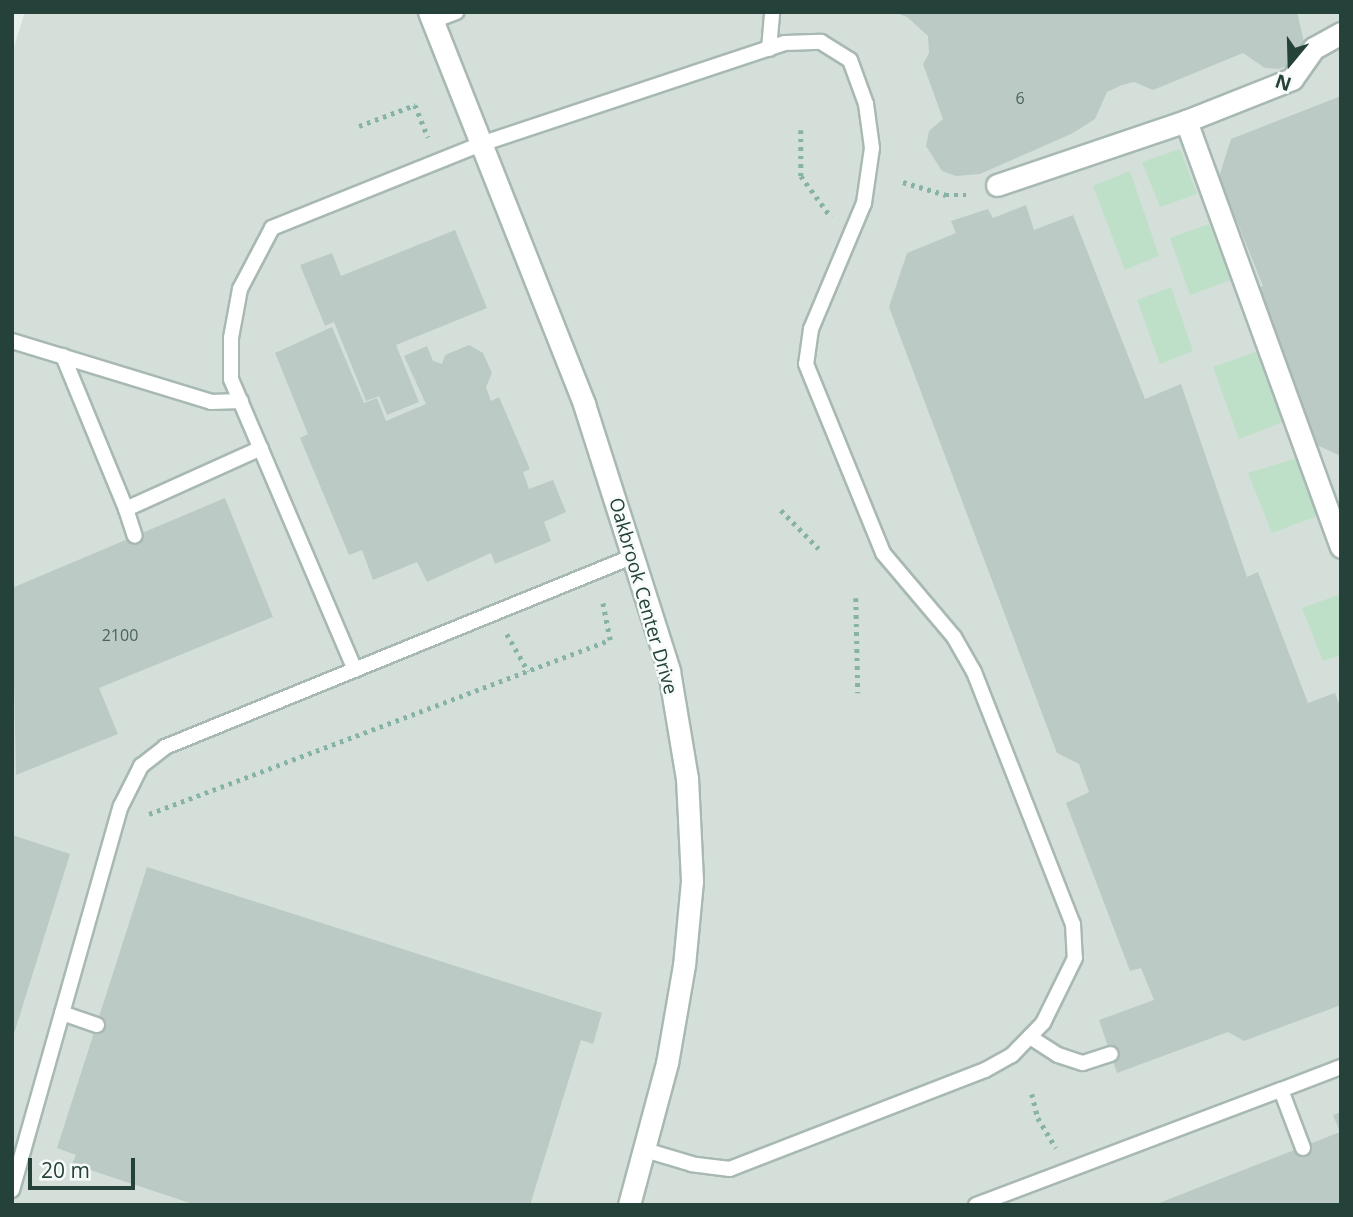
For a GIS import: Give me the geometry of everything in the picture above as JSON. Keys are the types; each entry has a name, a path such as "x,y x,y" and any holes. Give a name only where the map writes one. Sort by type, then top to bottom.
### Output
{"street":[{"name":"Oakbrook Center Drive","path":"431,17 584,404 669,671 687,778 692,859 682,976 645,1150 629,1205"},
{"path":"997,185 1186,121 1292,79 1314,48 1341,33"},
{"path":"1186,121 1341,547"}],"lane":[{"path":"431,17 456,12"},
{"path":"769,49 772,12"},
{"path":"355,670 232,379 231,348 240,289 272,228 481,144 769,49 821,42 850,61 866,104 872,148 864,203 811,329 806,364 883,552 963,650 1073,924 1075,958 1066,983 1030,1037 1012,1055 985,1070 730,1169 692,1164 645,1150"},
{"path":"12,341 211,402 241,401"},
{"path":"63,356 135,536"},
{"path":"126,509 261,448"},
{"path":"12,1189 121,806 141,766 165,747 634,555"},
{"path":"62,1013 97,1025"},
{"path":"1030,1037 1058,1055 1083,1063 1111,1054"},
{"path":"976,1205 1341,1067"},
{"path":"1281,1090 1303,1148"}],"path":[{"path":"359,126 415,105 428,138"},
{"path":"801,130 801,176 834,220"},
{"path":"903,182 946,195 974,195 997,185"},
{"path":"781,510 819,548"},
{"path":"856,598 858,693"},
{"path":"149,814 610,640 602,600"},
{"path":"495,612 528,671"},
{"path":"1032,1094 1038,1118 1060,1155"}],"shaded area":[{"path":"25,12 1341,12 1341,1205 12,1205 12,53"}],"green space":[{"path":"1180,149 1197,194 1160,207 1142,162"},
{"path":"1130,171 1159,256 1125,270 1093,186"},
{"path":"1209,224 1231,280 1190,295 1170,238"},
{"path":"1171,287 1193,351 1160,364 1137,300"},
{"path":"1258,351 1283,422 1239,439 1213,367"},
{"path":"1297,458 1320,515 1272,533 1248,473"},
{"path":"1341,594 1341,655 1323,661 1302,608"}],"building":[{"path":"893,12 1297,12 1304,42 1294,63 1279,69 1265,68 1243,53 1153,90 1134,82 1122,85 1107,92 1095,119 1073,133 980,174 956,176 942,171 926,146 929,131 943,119 923,64 929,53 928,36 907,17"},
{"path":"1341,96 1341,456 1310,442 1253,291 1263,286 1219,177 1231,139"},
{"path":"1026,205 1034,230 1073,215 1145,399 1181,384 1247,577 1258,572 1308,703 1335,693 1341,709 1341,1005 1244,1041 1228,1032 1117,1073 1099,1020 1154,1000 1141,968 1130,971 1066,803 1089,792 1079,764 1057,753 889,307 907,253 956,233 951,221 988,209 993,218"},
{"path":"455,230 487,308 396,345 419,402 387,415 379,396 366,401 334,322 325,326 300,265 332,253 341,276"},
{"path":"332,327 364,403 377,398 386,421 426,404 404,356 427,346 433,361 442,364 445,355 469,345 483,353 492,373 486,387 491,401 499,397 530,469 523,472 529,489 553,480 566,512 544,522 551,541 495,564 491,553 427,582 417,562 373,580 362,550 349,555 300,438 308,434 275,353"},
{"path":"225,498 273,617 99,688 118,734 16,775 12,588"},
{"path":"12,835 70,854 13,1037 12,1037"},
{"path":"147,867 602,1013 593,1044 581,1040 530,1205 196,1205 72,1164 76,1155 57,1148"},
{"path":"1341,1112 1341,1205 1154,1205 1340,1132 1333,1115"}]}
